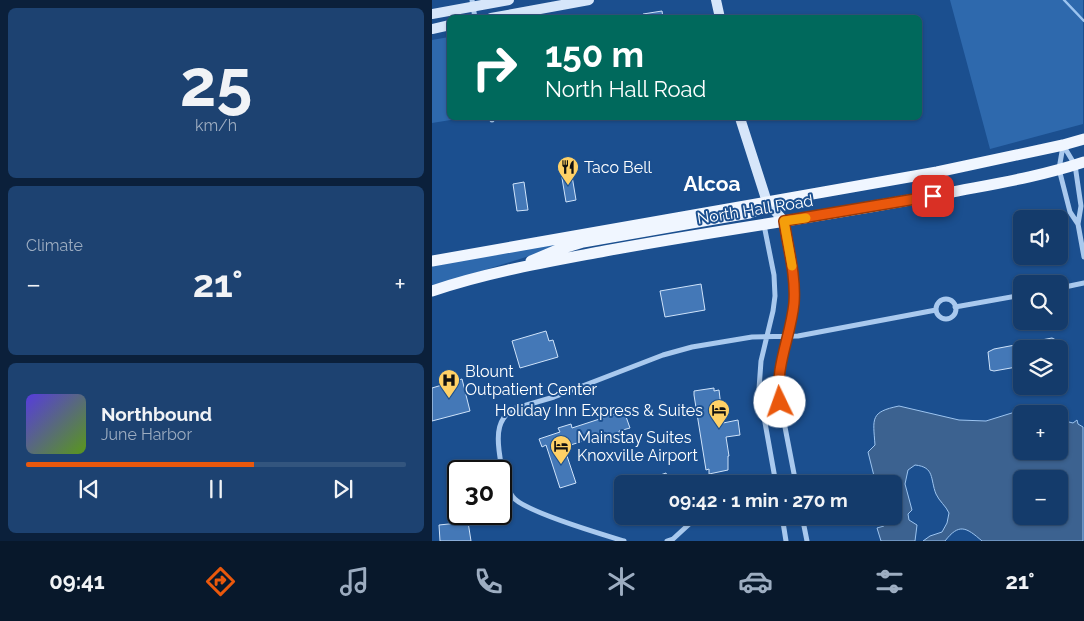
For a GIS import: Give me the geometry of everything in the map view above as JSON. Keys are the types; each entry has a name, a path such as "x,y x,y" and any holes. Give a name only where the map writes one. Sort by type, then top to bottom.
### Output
{"main road":[{"path":"432,14 473,3 509,0"},
{"path":"507,15 589,0"},
{"path":"716,0 719,15"},
{"path":"432,29 447,26"},
{"path":"741,120 767,202 784,221"},
{"name":"North Hall Road","path":"432,261 937,172 1084,139"},
{"name":"North Hall Road","path":"432,291 521,267 681,237 933,196 1079,163"},
{"path":"764,224 767,202"},
{"path":"521,267 550,252 583,242 749,213 760,209 767,202"}],"street":[{"path":"1064,145 1079,163 1080,206 1078,224 1084,257"},
{"path":"1064,145 1059,169 1070,212 1078,224"},
{"path":"784,221 795,295 780,369 778,391 794,475"},
{"path":"764,224 774,276 775,296 761,361 759,389 774,475"},
{"path":"1068,286 1084,283"},
{"path":"956,307 1013,297"},
{"path":"943,300 950,300 956,307 953,316 948,319 938,316 936,310 938,304 943,300"},
{"path":"624,541 528,508 513,498 504,478 497,434 502,419 513,408 582,387 663,355 692,347 732,339 787,337 936,310"},
{"path":"667,541 688,525"},
{"path":"783,525 786,541"},
{"path":"804,525 807,541"}],"shaded area":[{"path":"950,0 1083,0 1083,124 990,149"},
{"path":"447,37 447,120 451,120 432,123 432,40"},
{"path":"583,239 437,285 432,287 432,266"},
{"path":"899,406 959,420 986,421 1013,413 1013,460 1068,460 1068,423 1073,423 1077,420 1078,424 1083,427 1083,541 982,541 967,530 959,529 954,531 945,541 923,541 930,536 942,532 947,523 949,513 936,494 929,471 926,468 915,465 908,470 905,484 912,510 908,514 909,520 917,525 915,541 881,541 877,528 884,525 902,525 902,475 874,475 868,452 875,445 875,418 883,411"}],"building":[{"path":"662,11 663,15 643,15"},
{"name":"Taco Bell","path":"571,170 576,200 566,202 561,172"},
{"path":"524,182 528,210 517,211 513,184"},
{"path":"701,284 705,310 665,317 660,291"},
{"path":"546,331 549,341 553,340 558,357 520,368 512,341"},
{"path":"1013,345 1013,368 990,370 988,352"},
{"name":"Blount Outpatient Center","path":"462,379 470,411 432,421 432,388"},
{"name":"Holiday Inn Express & Suites","path":"714,388 714,391 719,390 723,423 738,420 740,435 726,437 729,456 728,470 709,474 709,469 706,470 694,391"},
{"name":"Mainstay Suites Knoxville Airport","path":"624,411 630,428 619,431 620,436 608,440 606,434 564,447 576,483 560,488 546,445 542,447 539,439 560,432 558,428 571,424 572,428"},
{"path":"439,525 468,525 471,541 440,541"}],"waterway":[{"path":"1064,0 1084,21"}],"slow traffic":[{"path":"792,266 784,221 806,218"}],"place":[{"name":"Taco Bell","path":"568,186"},
{"name":"Blount Outpatient Center","path":"449,399"},
{"name":"Holiday Inn Express & Suites","path":"719,429"},
{"name":"Mainstay Suites Knoxville Airport","path":"561,465"}],"district":[{"name":"Alcoa","path":"712,184"}],"route":[{"path":"780,402 778,381 795,295 794,277 784,221 933,196"}]}
